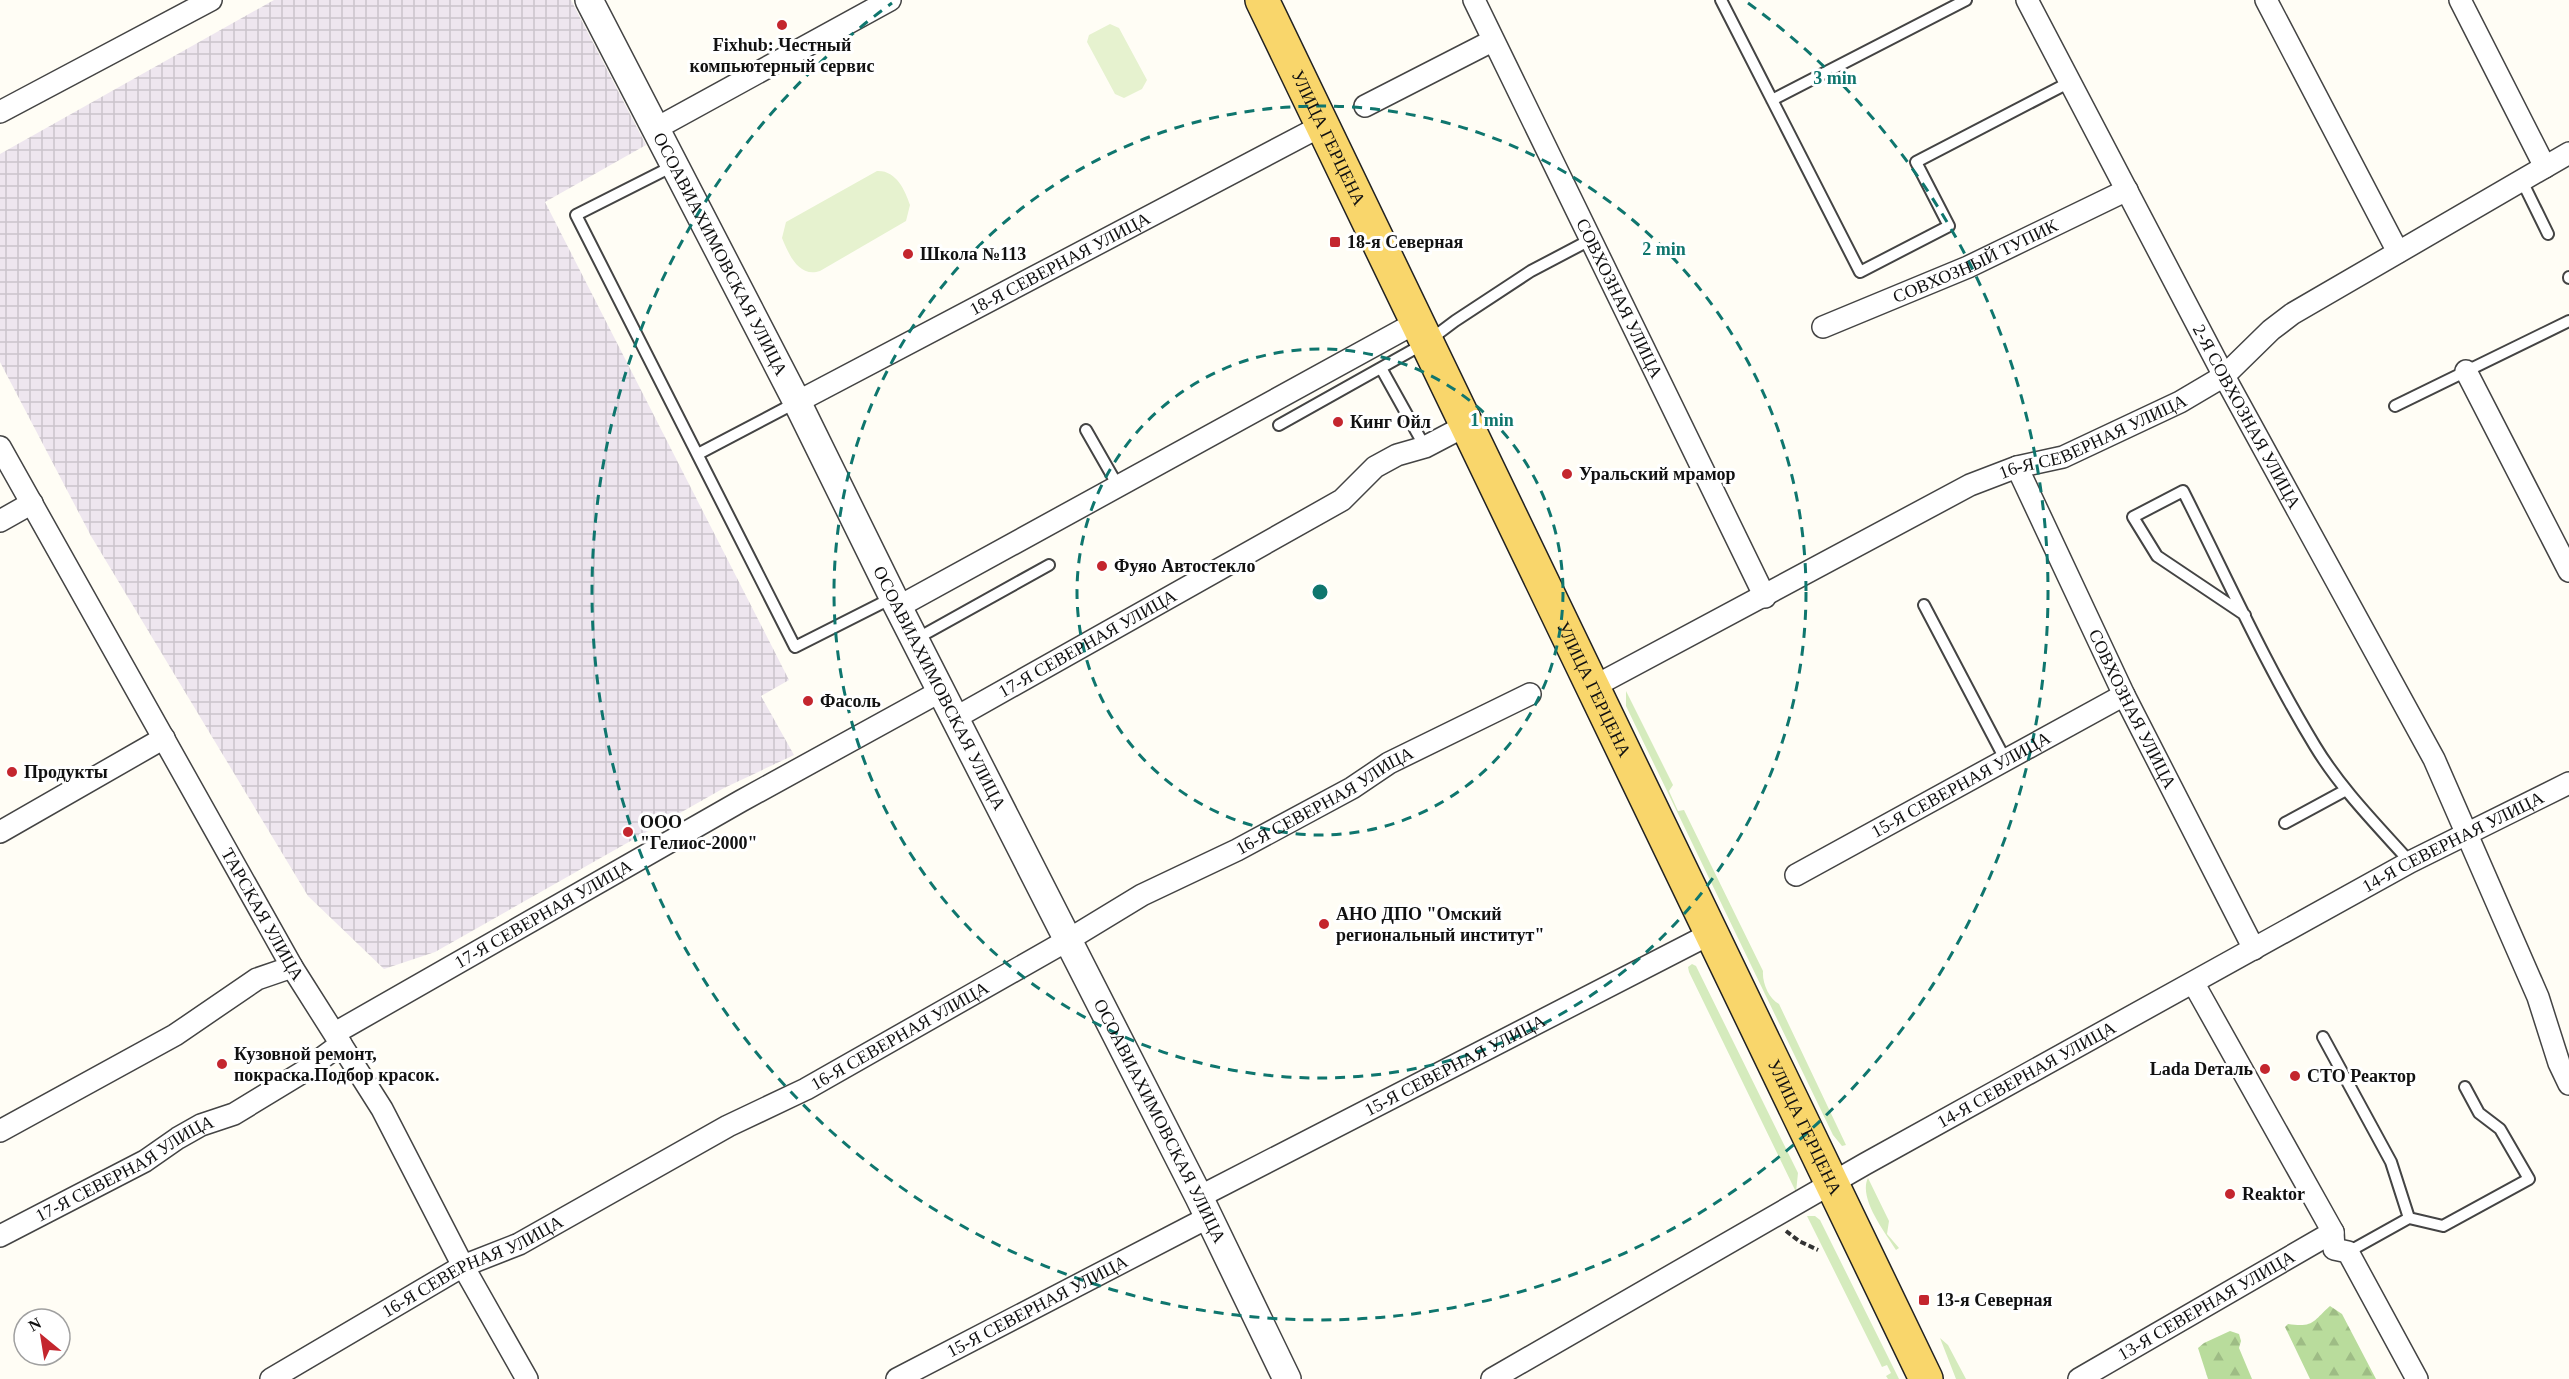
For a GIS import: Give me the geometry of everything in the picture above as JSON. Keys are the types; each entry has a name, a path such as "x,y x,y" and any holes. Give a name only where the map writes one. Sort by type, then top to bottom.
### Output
{"main road":[{"name":"УЛИЦА ГЕРЦЕНА","path":"1262,0 1926,1379"}],"street":[{"path":"0,112 211,0"},
{"name":"ОСОАВИАХИМОВСКАЯ УЛИЦА","path":"589,0 797,402 895,602 1204,1207 1287,1379"},
{"path":"655,129 890,0"},
{"name":"СОВХОЗНАЯ УЛИЦА","path":"1474,0 1765,597"},
{"name":"2-Я СОВХОЗНАЯ УЛИЦА","path":"2027,0 2224,376 2434,759 2467,834"},
{"path":"2266,0 2398,252"},
{"path":"2460,0 2545,167"},
{"path":"1365,106 1492,41"},
{"name":"18-Я СЕВЕРНАЯ УЛИЦА","path":"797,402 1323,125"},
{"name":"16-Я СЕВЕРНАЯ УЛИЦА","path":"1593,687 1765,597 1970,485 2017,467 2063,457 2139,423 2224,376 2271,330 2292,314 2569,153"},
{"name":"СОВХОЗНЫЙ ТУПИК","path":"1823,327 1968,267 2127,190"},
{"path":"895,602 1422,332"},
{"path":"2466,371 2569,571"},
{"name":"17-Я СЕВЕРНАЯ УЛИЦА","path":"955,718 1342,500 1375,467 1397,455 1425,447 1467,426"},
{"name":"ТАРСКАЯ УЛИЦА","path":"0,447 292,967 382,1109 463,1266 527,1379"},
{"name":"СОВХОЗНАЯ УЛИЦА","path":"2017,467 2124,695 2254,949"},
{"path":"0,522 32,503"},
{"name":"17-Я СЕВЕРНАЯ УЛИЦА","path":"0,1236 145,1161 201,1125 234,1114 303,1072 338,1038 701,824 941,691"},
{"name":"16-Я СЕВЕРНАЯ УЛИЦА","path":"271,1379 463,1266 519,1244 728,1126 806,1089 1068,940 1142,895 1237,850 1352,788 1389,763 1530,694"},
{"name":"15-Я СЕВЕРНАЯ УЛИЦА","path":"1796,875 2124,695"},
{"path":"0,832 164,738"},
{"name":"14-Я СЕВЕРНАЯ УЛИЦА","path":"1492,1379 1768,1222 1832,1182 2194,984 2410,862 2569,783"},
{"path":"2467,834 2538,997 2559,1063 2569,1084"},
{"name":"15-Я СЕВЕРНАЯ УЛИЦА","path":"897,1379 1204,1207 1712,933"},
{"path":"0,1131 175,1035 257,978 292,967"},
{"path":"2194,984 2333,1232 2334,1249 2348,1252 2417,1379"},
{"name":"13-Я СЕВЕРНАЯ УЛИЦА","path":"2079,1379 2333,1232"}],"lane":[{"path":"1720,0 1860,272 1949,226 1916,162 2070,82"},
{"path":"1772,100 1966,0"},
{"path":"673,166 576,215 795,647 895,602"},
{"path":"2522,181 2548,234"},
{"path":"1279,425 1381,368 1422,332 1455,321 1531,271 1590,240"},
{"path":"2395,406 2569,321"},
{"path":"1381,368 1425,447"},
{"path":"698,454 797,402"},
{"path":"1086,430 1118,486"},
{"path":"2245,615 2157,556 2133,517 2183,491 2245,615 2316,746 2346,790 2410,862"},
{"path":"915,640 1049,565"},
{"path":"1924,605 2005,759"},
{"path":"2285,824 2346,790"},
{"path":"2323,1037 2391,1162 2409,1218"},
{"path":"2348,1252 2409,1218 2443,1226 2529,1179 2500,1129 2479,1113 2465,1087"}],"path":[{"path":"1784,1229 1799,1241 1818,1250"}],"shaded area":[{"path":"274,0 571,0 646,145 545,202 789,680 761,696 794,755 724,788 435,952 384,969 308,896 91,536 0,362 0,154"}],"green space":[{"path":"1110,24 1119,28 1147,80 1142,89 1124,98 1115,94 1087,42 1089,35"},
{"path":"877,171 894,177 902,187 910,205 906,221 820,271 806,271 796,264 782,238 786,222"},
{"path":"1626,691 1673,785 1669,791 1678,811 1684,810 1763,971 1767,990 1779,1004 1846,1145 1842,1146 1833,1135 1626,706"},
{"path":"1692,964 1696,966 1798,1173 1796,1192 1689,972 1688,967"},
{"path":"1868,1178 1889,1221 1887,1234 1899,1248 1896,1250 1870,1205 1866,1186"},
{"path":"1807,1216 1815,1216 1820,1220 1899,1379 1888,1379 1886,1376 1891,1373 1887,1365 1882,1367"},
{"path":"2330,1306 2342,1314 2376,1379 2310,1379 2285,1327 2288,1324 2308,1324"},
{"path":"2230,1331 2239,1334 2241,1341 2239,1348 2252,1379 2208,1379 2198,1348"},
{"path":"1940,1338 1948,1345 1966,1379 1956,1379"}],"place":[{"name":"Fixhub: Честный компьютерный сервис","path":"782,25"},
{"name":"18-я Северная","path":"1335,242"},
{"name":"Школа №113","path":"908,254"},
{"name":"Кинг Ойл","path":"1338,422"},
{"name":"Уральский мрамор","path":"1567,474"},
{"name":"Фуяо Автостекло","path":"1102,566"},
{"name":"Фасоль","path":"808,701"},
{"name":"Продукты","path":"12,772"},
{"name":"ООО \"Гелиос-2000\"","path":"628,832"},
{"name":"АНО ДПО \"Омский региональный институт\"","path":"1324,924"},
{"name":"Кузовной ремонт, покраска.Подбор красок.","path":"222,1064"},
{"name":"Lada Dеталь","path":"2265,1069"},
{"name":"СТО Реактор","path":"2295,1076"},
{"name":"Reaktor","path":"2230,1194"},
{"name":"13-я Северная","path":"1924,1300"}]}
